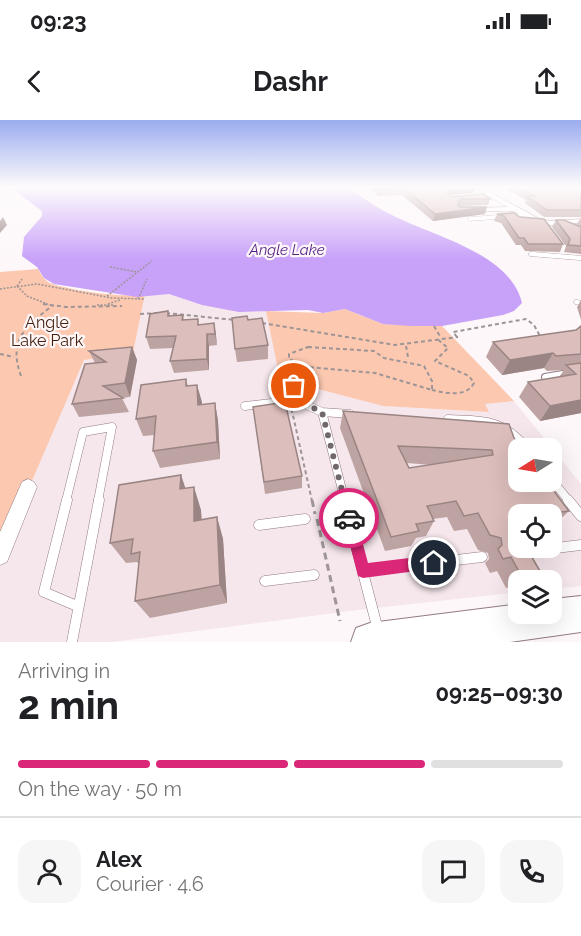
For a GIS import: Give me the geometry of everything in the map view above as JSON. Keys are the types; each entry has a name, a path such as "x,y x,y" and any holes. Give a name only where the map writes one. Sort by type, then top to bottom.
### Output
{"main road":[{"path":"375,641 581,614"}],"street":[{"path":"518,211 544,223 567,225 581,221"},
{"path":"0,555 28,487"}],"lane":[{"path":"470,219 524,215"},
{"path":"544,223 550,231"},
{"path":"531,254 581,258"},
{"path":"545,377 581,371"},
{"path":"294,386 302,403 322,412 357,414"},
{"path":"245,406 280,402"},
{"path":"322,412 363,571 375,641"},
{"path":"438,419 497,422 511,428 519,438"},
{"path":"72,642 80,588 112,428 83,432 44,592 77,606"},
{"path":"562,492 581,516"},
{"path":"260,525 305,519"},
{"path":"562,547 581,545"},
{"path":"363,571 482,557"},
{"path":"264,582 314,575"}],"path":[{"path":"107,296 152,261"},
{"path":"110,267 137,272"},
{"path":"17,286 22,279"},
{"path":"138,298 147,279"},
{"path":"0,289 37,284 123,299 144,299"},
{"path":"17,286 29,298 53,305 78,308 122,306"},
{"path":"105,305 123,299"},
{"path":"21,376 14,357 24,330 53,305"},
{"path":"140,314 169,313 239,320"},
{"path":"258,322 406,346 436,338 458,337 453,332 461,330 526,319 544,340"},
{"path":"434,326 441,338"},
{"path":"432,390 432,381 424,366 384,358 374,351 308,347 289,354 290,359 302,368 371,373 432,390 463,393 474,383 469,376 435,361 448,348 436,338"},
{"path":"406,346 408,357"},
{"path":"0,354 14,357"},
{"path":"289,397 340,621"}],"shaded area":[{"path":"145,294 169,294 202,305 249,312 266,311 282,384 295,383 384,406 488,412 484,404 514,401 544,438 508,438 508,492 562,492 562,460 581,484 581,586 562,588 562,570 508,570 508,593 112,642 0,642 0,555 84,360 133,353"}],"green space":[{"name":"Angle Lake Park","path":"38,269 48,282 58,286 112,295 145,294 133,353 84,360 0,555 0,272"},
{"path":"345,309 383,324 442,326 514,401 485,404 489,412 383,406 295,383 281,384 266,311 323,313"}],"water":[{"name":"Angle Lake","path":"42,211 385,211 447,238 486,258 515,285 522,303 514,311 503,315 442,326 410,326 383,324 345,309 323,313 308,310 239,312 202,305 169,294 137,297 54,284 44,278 37,267 22,256 24,237 42,216"}],"building":[{"path":"432,211 455,211 435,214"},
{"path":"514,213 520,217 544,219 563,244 528,244 524,238 519,238 504,216 497,214"},
{"path":"556,220 564,220 581,227 581,246 568,245 570,239"},
{"path":"168,311 168,316 183,315 182,320 198,319 198,325 214,323 215,334 207,334 207,359 170,361 176,336 146,337 150,314"},
{"path":"247,316 248,320 262,318 268,345 235,349 232,318"},
{"path":"581,326 581,354 556,356 553,353 510,360 493,342 576,330"},
{"path":"132,347 125,383 103,386 123,398 72,404 85,364 106,362 89,351"},
{"path":"581,363 581,400 550,406 528,382 576,374 566,365"},
{"path":"186,379 186,386 197,385 198,405 215,403 217,442 153,451 156,416 136,419 141,385"},
{"path":"285,402 302,476 264,482 253,407"},
{"path":"343,411 509,424 514,438 508,438 508,492 555,492 569,511 562,512 562,504 508,504 508,558 503,559 498,549 502,545 501,538 490,535 478,513 464,516 456,501 427,506 434,521 416,524 419,531 391,537","holes":["398,446 492,450 493,455 409,468"]},
{"path":"181,475 180,489 194,487 194,521 217,517 220,585 135,601 140,552 131,554 133,539 110,543 119,485"},
{"path":"512,558 532,558 539,570 518,570"}],"way so far":[{"path":"294,386 302,403 322,412 349,518"}],"route":[{"path":"349,518 363,571 434,563"}]}
